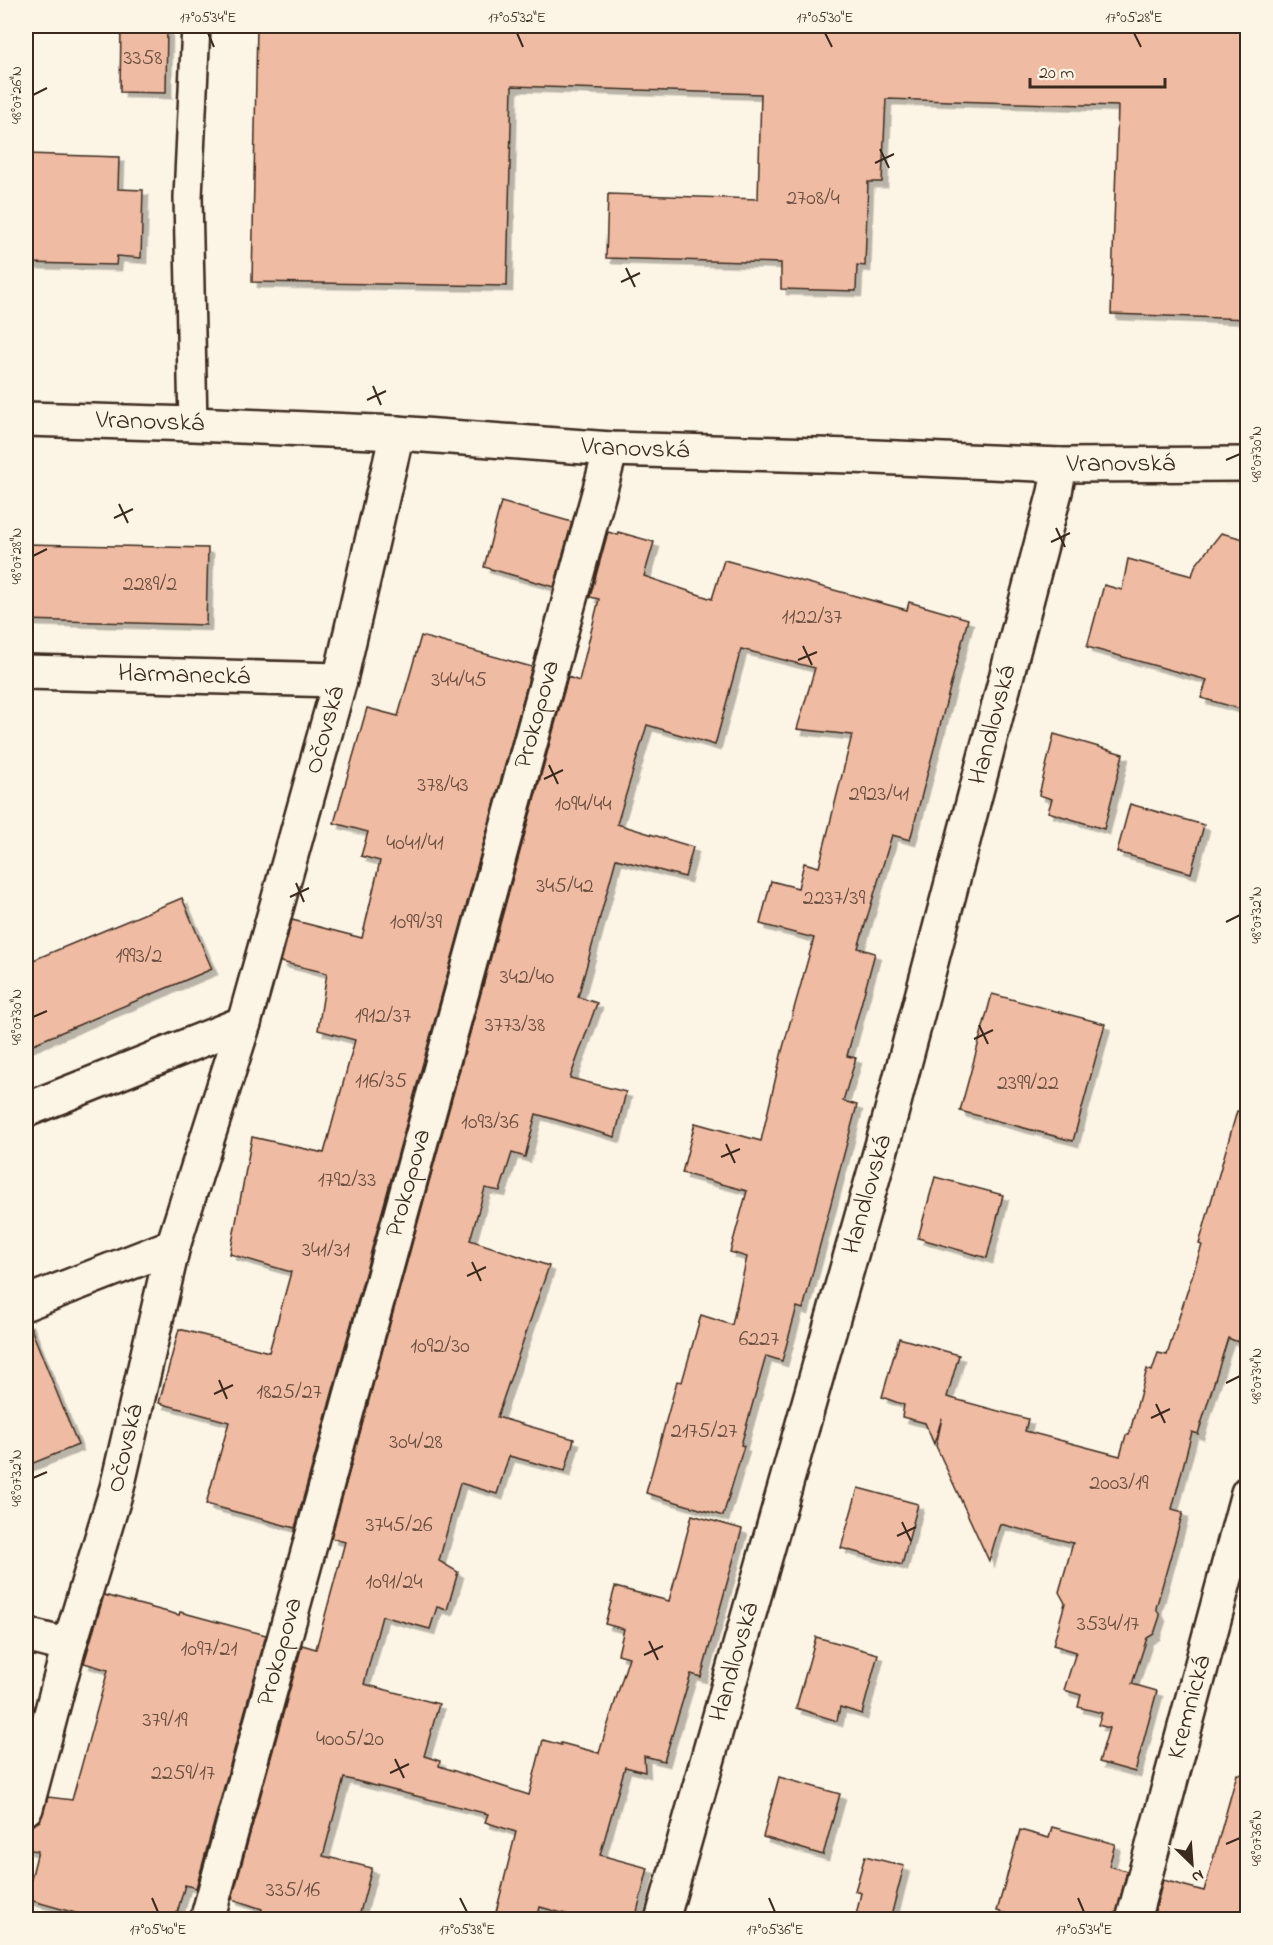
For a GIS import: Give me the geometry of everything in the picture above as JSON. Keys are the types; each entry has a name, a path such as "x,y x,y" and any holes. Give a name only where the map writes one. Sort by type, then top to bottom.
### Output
{"street":[{"name":"Vranovská","path":"26,419 397,433 611,449 1060,465 1248,464"},
{"name":"Očovská","path":"26,1808 69,1646 117,1488 173,1246 244,1023 340,680 397,433"},
{"name":"Prokopova","path":"207,1920 611,449"},
{"name":"Handlovská","path":"662,1920 891,1114 1052,504 1060,465"},
{"name":"Harmanecká","path":"26,672 340,680"},
{"path":"26,1110 244,1023"},
{"path":"26,1303 173,1246"},
{"name":"Kremnická","path":"1133,1920 1248,1493"},
{"path":"26,1635 69,1646"}],"lane":[{"path":"193,424 188,197 196,26"}],"building":[{"path":"121,26 167,26 166,93 120,92"},
{"path":"257,26 1248,26 1248,319 1111,314 1118,106 886,99 882,182 868,182 865,266 857,265 856,291 781,289 781,263 606,258 608,194 758,199 761,94 512,86 507,286 252,282"},
{"path":"26,154 119,157 118,189 143,190 141,258 117,256 116,265 26,263"},
{"path":"501,502 572,522 554,587 484,567"},
{"path":"608,532 618,535 618,532 654,542 644,576 712,599 724,560 907,610 909,602 968,619 910,840 892,835 858,948 875,953 847,1056 856,1058 843,1101 857,1105 803,1309 797,1307 782,1361 766,1356 741,1445 744,1446 723,1516 646,1493 677,1381 682,1382 701,1315 732,1325 747,1257 730,1252 747,1191 682,1173 695,1123 761,1141 782,1051 814,938 760,924 771,881 798,888 804,863 819,867 852,735 797,729 815,668 741,649 715,745 647,725 617,824 693,847 685,877 616,859 578,997 597,1003 570,1078 626,1092 615,1137 536,1114 525,1157 512,1153 500,1191 485,1188 470,1240 549,1266 497,1417 574,1439 565,1471 509,1456 497,1494 460,1483 439,1561 458,1572 447,1610 437,1607 430,1629 382,1616 364,1684 439,1704 424,1756 440,1761 439,1766 529,1795 543,1740 599,1753 629,1657 618,1654 624,1629 605,1624 615,1587 669,1601 692,1515 742,1529 701,1677 691,1674 664,1761 644,1756 645,1772 625,1767 600,1855 648,1868 635,1920 587,1920 540,1907 537,1920 494,1920 516,1832 485,1822 488,1814 344,1778 323,1856 372,1868 358,1920 259,1920 262,1909 232,1899 302,1645 316,1649 345,1542 331,1538 568,677 579,681 599,599 590,597"},
{"path":"1221,533 1248,540 1248,711 1201,698 1207,680 1087,647 1104,585 1122,590 1128,559 1192,576 1195,566"},
{"path":"26,544 208,548 206,625 26,620"},
{"path":"421,636 532,667 295,1528 206,1504 229,1422 159,1403 179,1329 269,1352 291,1272 230,1254 252,1137 324,1153 355,1040 318,1030 327,973 281,962 292,920 362,938 380,861 361,856 368,832 334,823 367,708 398,716"},
{"path":"1054,734 1123,754 1104,829 1048,812 1052,799 1039,795"},
{"path":"1130,804 1204,825 1191,873 1117,852"},
{"path":"182,898 212,969 26,1047 26,963"},
{"path":"992,994 1105,1024 1073,1141 960,1111"},
{"path":"1237,1111 1248,1112 1248,1311 1238,1342 1228,1338 1198,1434 1192,1432 1172,1509 1183,1512 1156,1608 1160,1616 1154,1634 1147,1638 1132,1684 1157,1691 1135,1772 1099,1762 1109,1728 1098,1725 1102,1713 1078,1707 1081,1695 1064,1690 1076,1652 1053,1645 1065,1603 1059,1592 1073,1543 1000,1524 989,1561 936,1446 942,1418 934,1444 925,1423 902,1417 904,1405 882,1397 899,1338 959,1355 947,1397 1028,1419 1025,1431 1120,1456 1126,1435 1129,1435 1147,1369 1152,1371 1158,1353 1167,1355 1202,1245 1199,1244"},
{"path":"935,1177 1003,1195 987,1258 918,1238"},
{"path":"26,1321 28,1321 78,1445 26,1466"},
{"path":"858,1488 918,1504 902,1565 841,1548"},
{"path":"104,1595 266,1635 196,1888 185,1885 175,1920 100,1920 26,1899 38,1851 26,1849 26,1826 40,1821 48,1797 72,1800 108,1670 84,1663"},
{"path":"816,1637 878,1654 862,1714 840,1707 837,1721 796,1708"},
{"path":"1237,1774 1248,1775 1248,1920 1153,1920 1163,1880 1204,1891"},
{"path":"779,1777 840,1794 823,1855 763,1837"},
{"path":"1052,1827 1115,1844 1109,1866 1127,1871 1115,1920 1029,1920 997,1911 1020,1830 1049,1838"},
{"path":"865,1856 904,1866 890,1920 855,1920 861,1893 855,1891"}]}
